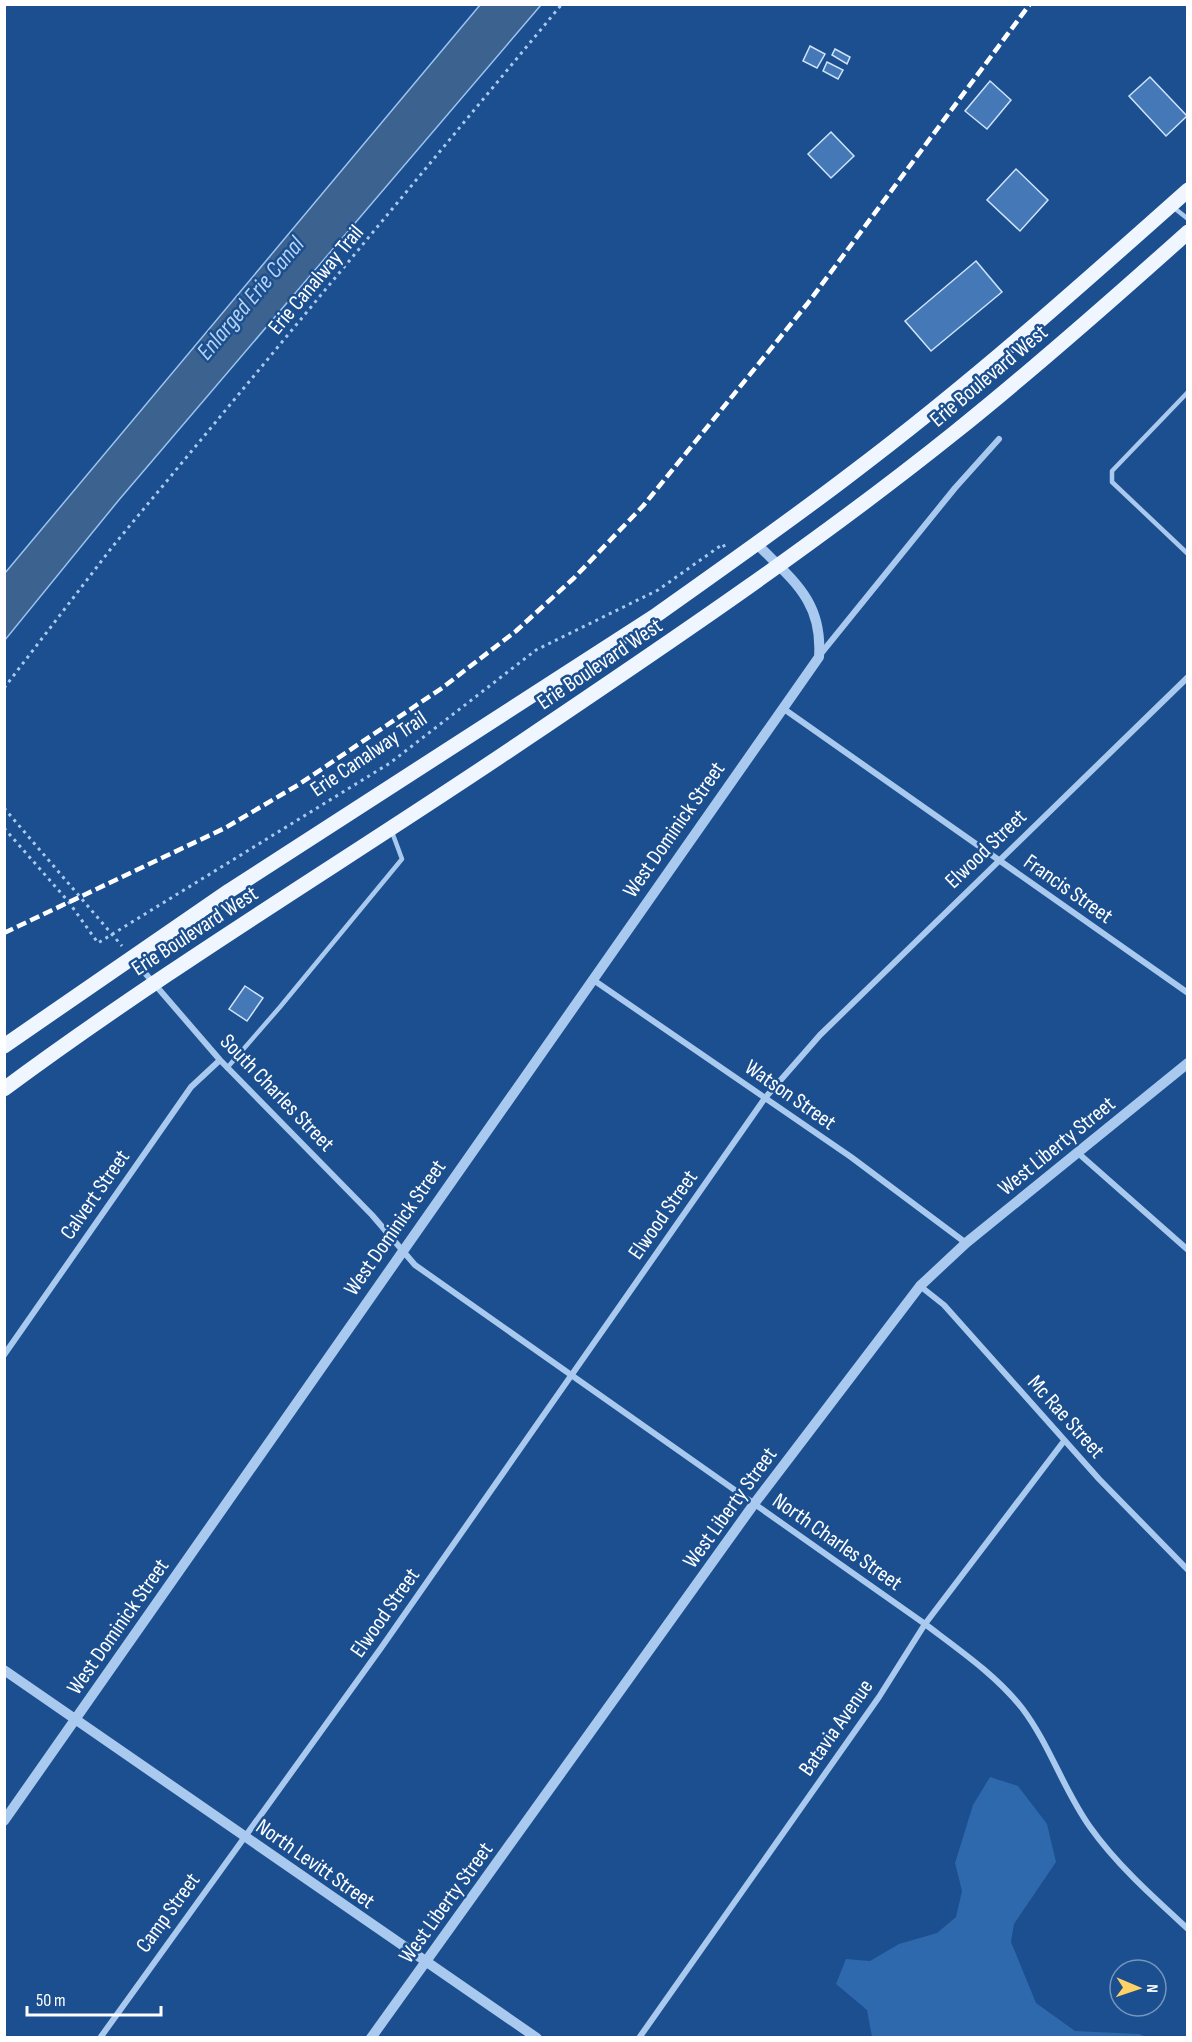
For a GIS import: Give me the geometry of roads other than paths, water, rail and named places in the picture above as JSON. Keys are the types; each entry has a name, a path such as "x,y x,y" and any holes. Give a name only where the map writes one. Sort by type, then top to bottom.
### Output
{"main road":[{"name":"Erie Boulevard West","path":"4,1046 131,956 655,616 733,560 851,474 981,370 1042,320 1188,190"},
{"name":"Erie Boulevard West","path":"4,1089 154,982 526,740 778,566 952,435 1109,303 1188,232"}],"street":[{"name":"West Dominick Street","path":"4,1821 819,657 955,488 999,439"},
{"path":"756,543 807,598 816,615 820,637 819,657"},
{"name":"Elwood Street","path":"244,1837 381,1648 765,1098 820,1035 1188,677"},
{"name":"Francis Street","path":"784,709 1188,993"},
{"name":"South Charles Street","path":"131,956 227,1068 372,1215 402,1250"},
{"name":"Watson Street","path":"592,979 765,1098 966,1243"},
{"name":"Calvert Street","path":"4,1355 191,1087 220,1060"},
{"name":"West Liberty Street","path":"371,2037 754,1504 920,1286 966,1243 1188,1063"},
{"path":"1077,1153 1188,1250"},
{"name":"North Charles Street","path":"402,1250 415,1265 925,1624 978,1664 1020,1706 1044,1742 1069,1794 1089,1826 1110,1853 1188,1929"},
{"name":"Mc Rae Street","path":"920,1286 944,1305 1065,1441 1188,1570"},
{"name":"Batavia Avenue","path":"639,2037 879,1697 925,1624 1065,1441"},
{"name":"North Levitt Street","path":"4,1671 537,2037"},
{"name":"Camp Street","path":"100,2037 244,1837"}],"lane":[{"path":"1171,205 1188,219"},
{"path":"1188,392 1112,471 1112,482 1188,554"},
{"path":"227,1068 402,859 390,827"}],"water":[{"name":"Enlarged Erie Canal","path":"480,5 541,5 118,501 5,640 5,573"}],"railway":[{"path":"4,933 225,828 298,785 442,688 516,631 574,578 643,506 808,303 1030,4"}]}
